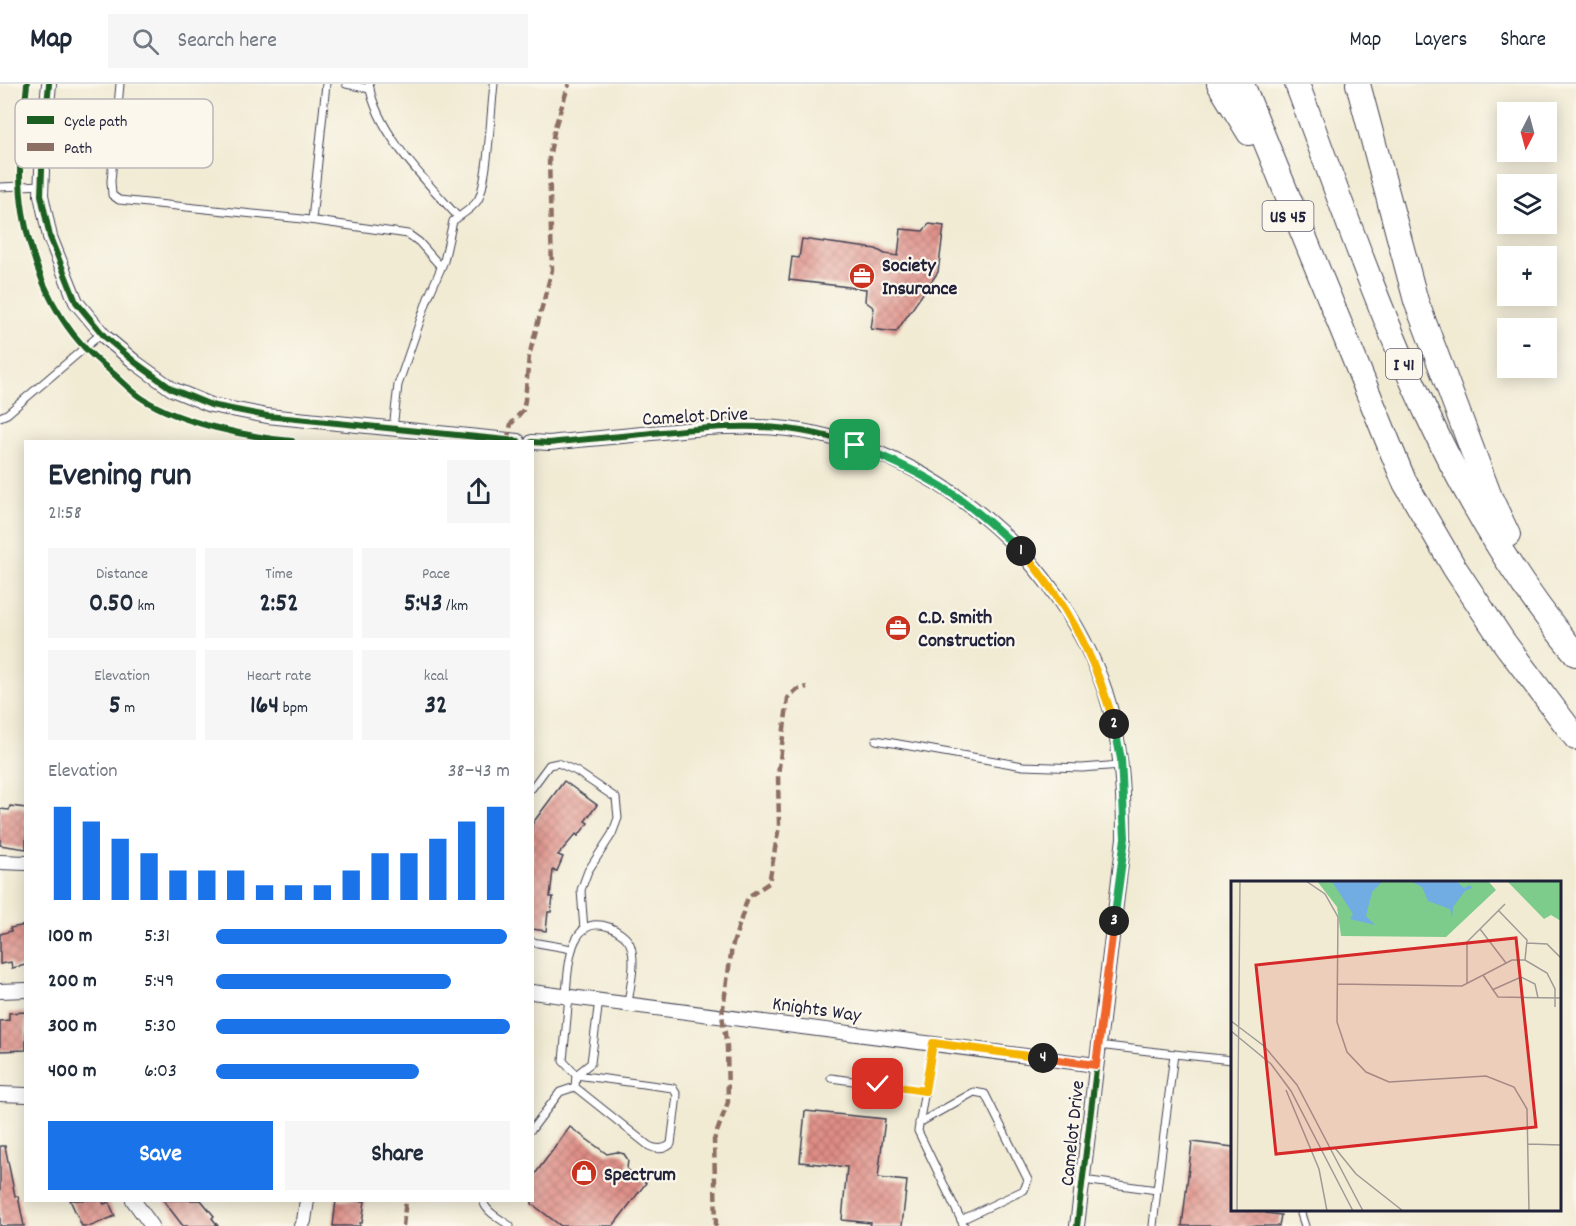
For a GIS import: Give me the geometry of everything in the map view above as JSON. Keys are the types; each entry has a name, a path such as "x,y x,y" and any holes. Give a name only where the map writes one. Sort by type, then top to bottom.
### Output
{"highway":[{"name":"US 45","path":"1219,84 1247,130 1350,351"},
{"name":"I 41","path":"1242,84 1404,481 1455,567 1503,641 1576,738"},
{"name":"I 41","path":"1297,84 1391,336 1445,454 1494,540 1551,624 1576,654"},
{"path":"1358,84 1416,301 1490,497 1551,624"}],"street":[{"path":"48,99 49,84"},
{"path":"42,168 42,195 50,237 76,302 102,333 136,363 172,389 211,405 267,416 508,440"},
{"name":"Camelot Drive","path":"534,442 549,443 714,427 788,429 831,437 898,463 941,486 986,518 1026,556 1072,619 1088,649 1105,691 1115,727 1121,765 1125,838 1077,1226"},
{"path":"0,862 24,863"},
{"path":"0,991 24,990"},
{"name":"Knights Way","path":"534,992 1096,1065"},
{"path":"0,1094 24,1095"},
{"path":"134,1202 152,1226"},
{"path":"301,1226 307,1202"}],"lane":[{"path":"119,99 120,84"},
{"path":"312,220 326,84"},
{"path":"346,84 370,86 383,122 406,157 458,217"},
{"path":"393,429 398,385 441,267 453,221 478,200 483,183 494,84"},
{"path":"112,168 112,195 119,200 312,220 408,234 419,242 441,267"},
{"path":"0,187 42,185"},
{"path":"0,417 7,414 102,333"},
{"path":"876,740 1023,766 1082,768 1121,765"},
{"path":"534,785 549,765 558,763 576,771 616,798 618,818 612,834 588,871 581,890 584,930"},
{"path":"575,1088 649,1146 662,1149 671,1144 677,1095 674,1088 576,1075 563,1061 572,949 576,938 592,925 611,928 629,942 632,966 628,1004"},
{"path":"534,942 572,949"},
{"path":"575,1088 576,1075 591,1064 600,1000"},
{"path":"919,1123 974,1092 985,1094 1028,1180 1024,1190 962,1223 918,1131 919,1123 933,1043"},
{"path":"1098,1045 1231,1060"},
{"path":"1153,1226 1174,1054"},
{"path":"831,1078 925,1091"},
{"path":"534,1127 560,1092 575,1088"},
{"path":"1083,1180 1157,1190"},
{"path":"484,1202 487,1209 510,1226"},
{"path":"1302,1211 1305,1226"}],"building":[{"name":"Society Insurance","path":"929,224 944,226 938,272 896,332 871,329 874,308 865,301 866,289 789,280 792,257 799,258 802,239 876,249 885,254 898,256 901,229 923,231"},
{"path":"564,781 597,805 585,821 588,823 578,836 576,834 558,855 563,857 557,871 553,870 550,897 553,897 551,912 548,912 546,931 534,929 534,821"},
{"path":"10,806 24,808 24,849 0,845 0,809 9,810"},
{"path":"24,925 24,965 12,968 11,962 0,964 0,934 11,931 10,928"},
{"path":"24,1012 24,1050 0,1051 0,1021 9,1020 9,1013"},
{"path":"805,1111 885,1119 878,1178 907,1181 902,1226 870,1226 871,1223 842,1220 847,1167 800,1162"},
{"name":"Spectrum","path":"570,1127 607,1154 617,1152 624,1154 628,1160 627,1169 646,1183 613,1226 561,1226 532,1204 534,1202 534,1175"},
{"path":"1192,1142 1231,1147 1231,1211 1266,1211 1266,1213 1281,1215 1279,1226 1182,1226"},
{"path":"0,1146 5,1146 15,1196 18,1196 24,1226 0,1226"},
{"path":"71,1202 103,1202 104,1204 109,1202 115,1216 91,1226 82,1226"},
{"path":"165,1202 203,1202 214,1216 212,1218 218,1226 183,1226"},
{"path":"336,1202 365,1202 360,1226 333,1226"}],"marked path":[{"path":"507,440 511,424 523,410 529,356 552,270 549,158 555,127 569,84"},
{"path":"716,1226 714,1140 728,1102 727,1046 722,1015 732,947 748,897 769,883 779,826 778,775 788,698 796,690 807,687"},
{"path":"403,1226 406,1202"}],"cycle path":[{"path":"25,99 27,84"},
{"path":"48,99 49,84"},
{"path":"20,168 23,212 37,266 62,318 88,351 132,391 158,408 215,428 285,440"},
{"path":"42,168 41,195 50,237 76,302 105,337 172,389 211,405 267,416 508,440"},
{"path":"534,442 549,443 694,429 741,427 788,429 841,440 891,459 939,484 983,516 1022,553 1056,595 1084,641 1105,691 1118,745 1123,801 1124,838 1077,1226"}],"place":[{"name":"Society Insurance","path":"862,276"},
{"name":"C.D. Smith Construction","path":"898,628"},
{"name":"Spectrum","path":"584,1173"}],"route":[{"path":"855,445 898,463 941,486 986,518 1026,556 1072,619 1088,649 1105,691 1115,727 1124,794 1125,838 1096,1065 933,1043 925,1091 878,1084"}]}
